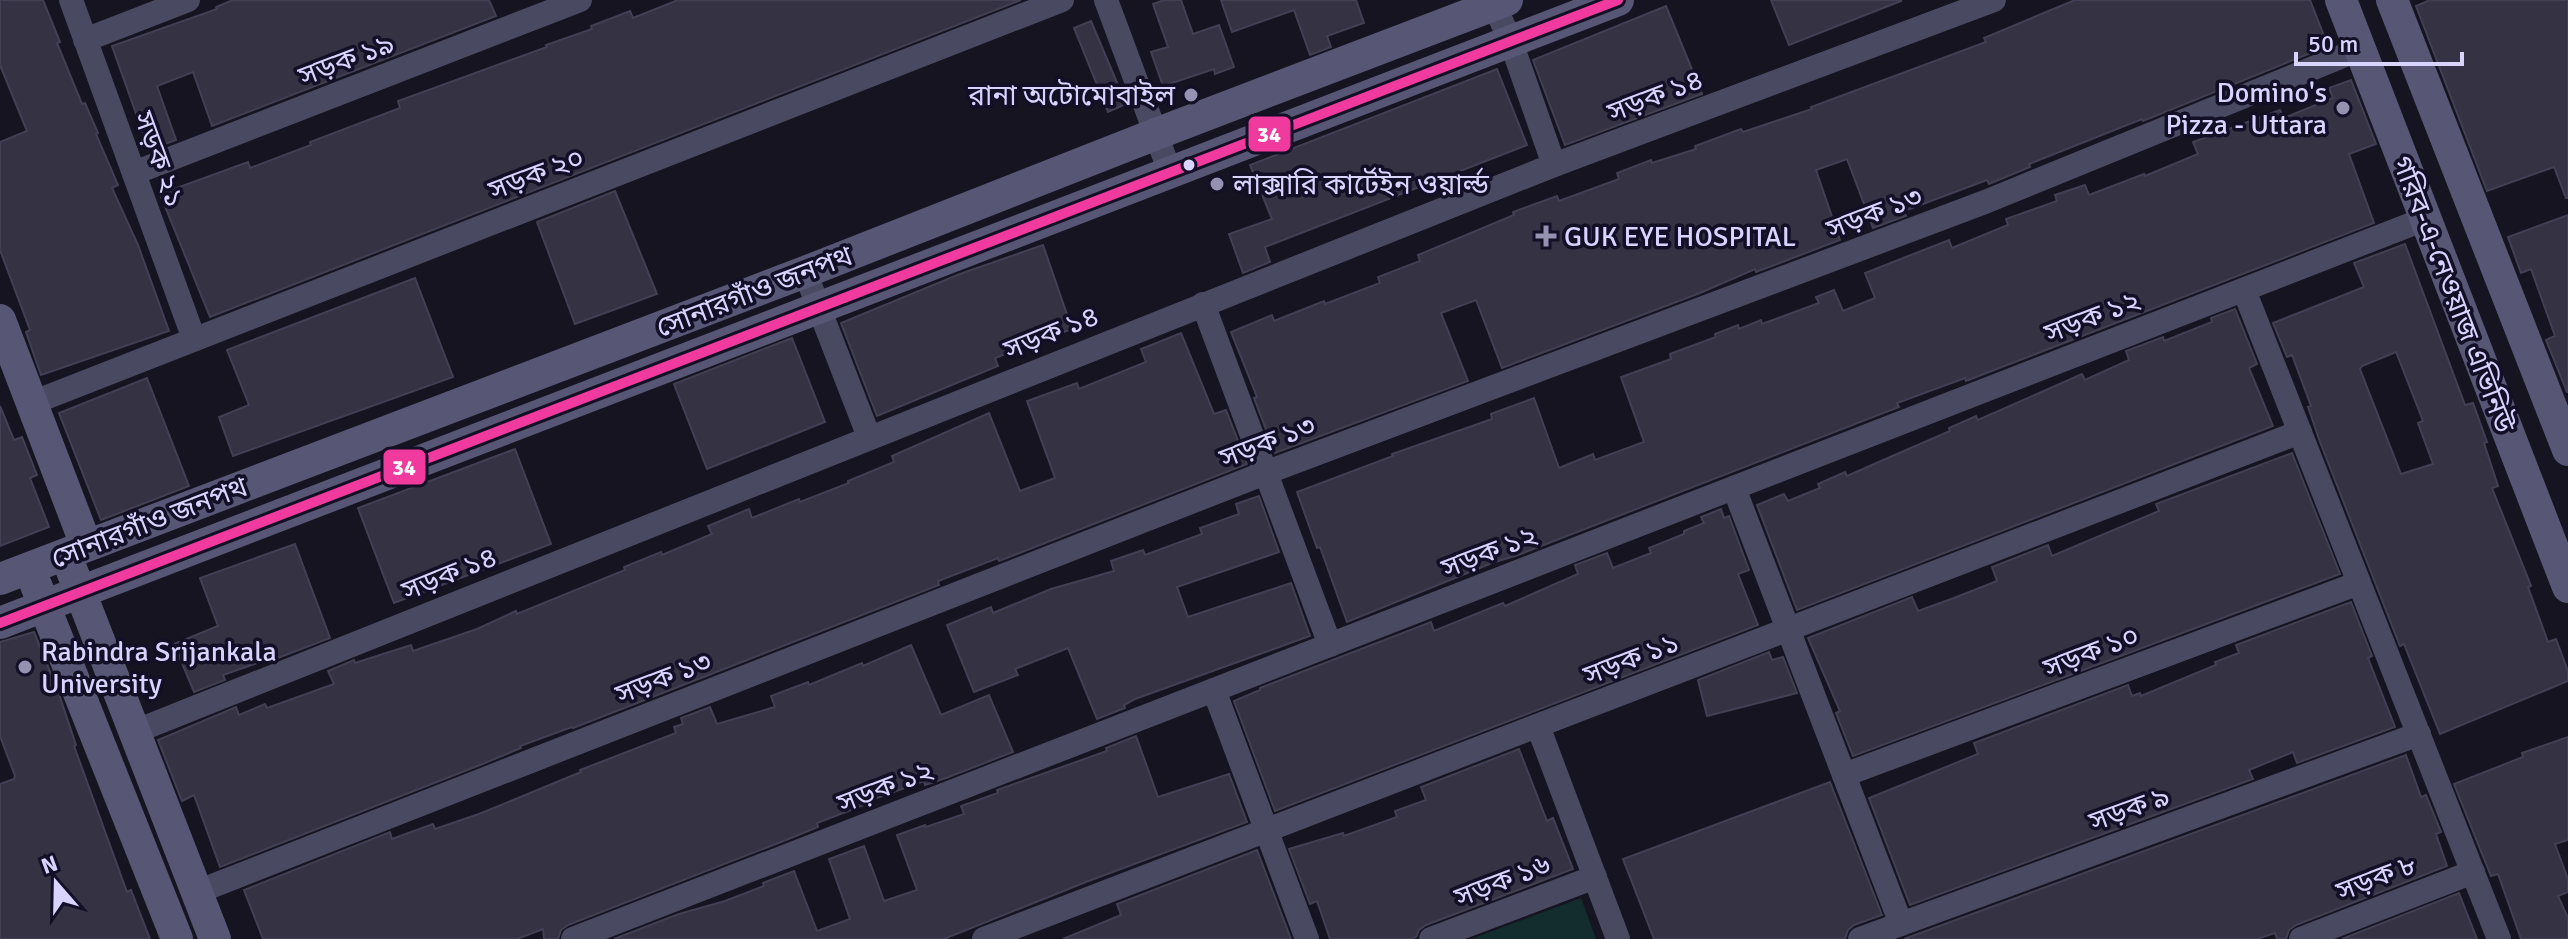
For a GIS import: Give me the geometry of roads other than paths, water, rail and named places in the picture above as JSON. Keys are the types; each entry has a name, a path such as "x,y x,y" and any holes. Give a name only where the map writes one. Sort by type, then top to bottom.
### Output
{"main road":[{"name":"সোনারগাঁও জনপথ","path":"0,623 1618,0"},
{"name":"গরিব-এ-নেওয়াজ এভিনিউ","path":"2341,0 2568,587"},
{"name":"গরিব-এ-নেওয়াজ এভিনিউ","path":"2392,0 2565,443"},
{"name":"সোনারগাঁও জনপথ","path":"15,573 1501,2"},
{"path":"0,320 32,403 75,549 80,592 215,939"},
{"path":"370,437 385,474"},
{"path":"2516,453 2565,443"},
{"path":"15,573 44,605 177,939"}],"street":[{"name":"সড়ক ২১","path":"71,0 194,339"},
{"path":"85,40 188,0"},
{"name":"সড়ক ১৯","path":"134,173 580,0"},
{"name":"সড়ক ২০","path":"32,403 1062,0"},
{"path":"1106,0 1170,172"},
{"name":"সড়ক ১৪","path":"134,732 1554,165 1994,0"},
{"path":"1501,2 1511,42 1554,165"},
{"name":"সড়ক ১৩","path":"197,892 1265,473 1985,202 2360,49"},
{"name":"সড়ক ১২","path":"573,939 2425,219"},
{"path":"805,272 869,437"},
{"path":"2244,290 2499,939"},
{"path":"1203,304 1330,645"},
{"name":"সড়ক ১১","path":"984,939 2300,432"},
{"path":"1734,488 1901,924"},
{"name":"সড়ক ১০","path":"1844,775 2359,583"},
{"path":"1214,690 1307,939"},
{"path":"1538,726 1618,939"},
{"name":"সড়ক ৯","path":"1860,939 2419,734"},
{"name":"সড়ক ৮","path":"2301,939 2473,872"},
{"name":"সড়ক ১৬","path":"1431,939 1595,877"}],"place":[{"name":"রানা অটোমোবাইল","path":"1191,95"},
{"name":"Domino's Pizza - Uttara","path":"2343,108"},
{"name":"লাক্সারি কার্টেইন ওয়ার্ল্ড","path":"1217,184"},
{"name":"GUK EYE HOSPITAL","path":"1546,236"},
{"name":"Rabindra Srijankala University","path":"25,667"}]}
